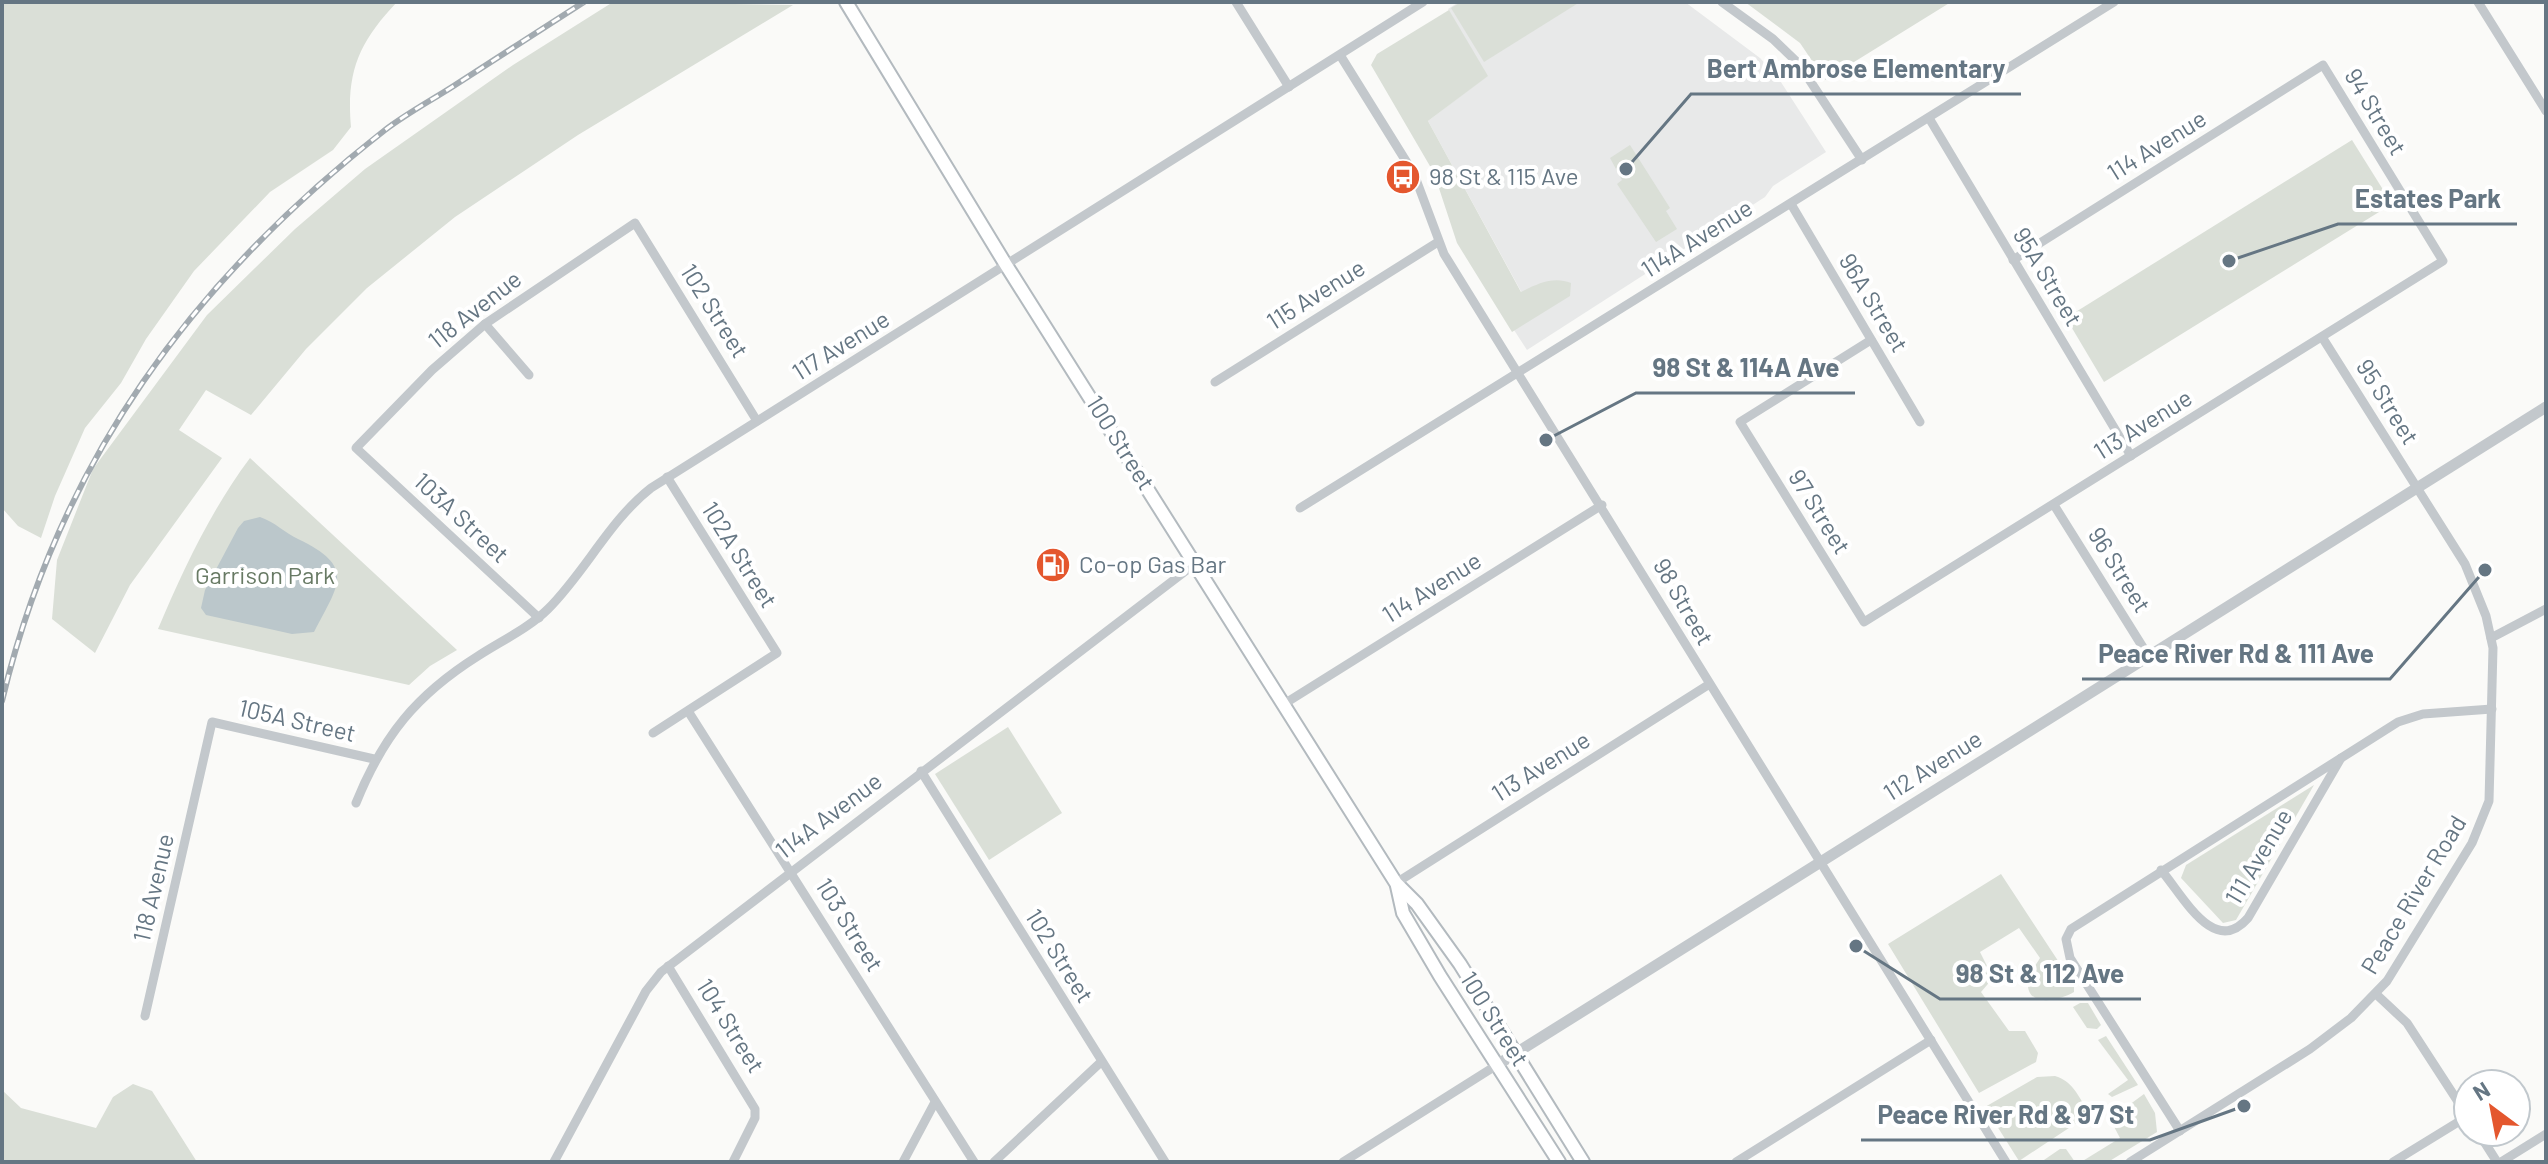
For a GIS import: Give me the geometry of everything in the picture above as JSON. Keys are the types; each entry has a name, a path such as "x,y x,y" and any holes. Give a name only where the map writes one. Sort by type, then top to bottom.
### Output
{"main road":[{"name":"100 Street","path":"846,2 1006,265 1396,883 1417,904 1460,964 1583,1162"},
{"name":"100 Street","path":"1396,883 1403,913 1559,1162"}],"street":[{"path":"1236,2 1289,87"},
{"path":"1722,2 1773,39 1799,64 1862,160"},
{"name":"114A Avenue","path":"1300,508 2114,2"},
{"path":"2478,2 2546,111"},
{"name":"117 Avenue","path":"356,803 374,759 400,722 437,685 539,618 560,596 625,512 667,477 1340,55 1417,3"},
{"name":"98 Street","path":"1340,55 1414,174 1438,242 1602,505 1708,685 2006,1162"},
{"name":"114 Avenue","path":"2013,260 2323,65"},
{"name":"94 Street","path":"2323,65 2443,261"},
{"name":"95A Street","path":"1929,118 2131,456"},
{"name":"96A Street","path":"1791,204 1920,422"},
{"name":"118 Avenue","path":"356,448 401,400 485,324 635,223"},
{"name":"102 Street","path":"635,223 757,421"},
{"name":"115 Avenue","path":"1215,382 1438,242"},
{"name":"113 Avenue","path":"1864,622 2443,261"},
{"path":"485,324 529,375"},
{"name":"95 Street","path":"2322,337 2417,488"},
{"name":"97 Street","path":"1864,622 1740,422 1871,340"},
{"name":"112 Avenue","path":"1343,1162 2546,407"},
{"name":"103A Street","path":"356,448 539,618"},
{"name":"102A Street","path":"667,477 777,653 688,711"},
{"name":"Peace River Road","path":"2130,1162 2321,1041 2376,994 2411,946 2485,816 2490,785 2491,638 2469,572 2417,488"},
{"name":"114 Avenue","path":"1284,704 1602,505"},
{"name":"96 Street","path":"2054,505 2149,657"},
{"name":"114A Avenue","path":"554,1162 646,991 668,966 1196,563"},
{"path":"2491,638 2546,609"},
{"name":"113 Avenue","path":"1396,883 1708,685"},
{"name":"111 Avenue","path":"2180,1131 2070,958 2066,939 2078,922 2398,722 2423,714 2492,709"},
{"path":"653,733 688,711"},
{"name":"103 Street","path":"688,711 974,1162"},
{"name":"118 Avenue","path":"145,1016 212,722"},
{"name":"105A Street","path":"212,722 374,759"},
{"name":"111 Avenue","path":"2161,870 2208,926 2221,933 2231,933 2248,918 2343,755"},
{"name":"102 Street","path":"921,771 1165,1162"},
{"name":"104 Street","path":"668,966 755,1109 755,1118 733,1162"},
{"path":"2376,994 2407,1023 2452,1092"},
{"path":"1736,1162 1931,1040"},
{"path":"994,1162 1101,1062"},
{"path":"903,1162 935,1102"},
{"path":"2393,1162 2452,1126"},
{"path":"2499,1162 2546,1134"}],"shaded area":[{"path":"1459,2 1685,2 1760,58 1777,76 1826,152 1773,186 1765,197 1527,350 1514,330 1535,317 1428,121 1487,76 1448,9"},
{"path":"260,517 317,549 335,568 335,589 314,632 292,634 206,615 201,608 205,590 238,528 244,521"}],"green space":[{"path":"2,2 397,2 373,31 358,59 351,90 351,127 333,150 270,192 194,271 146,339 121,383 85,428 55,496 41,538 18,526 2,508"},
{"path":"613,2 793,5 578,135 455,217 367,288 306,349 251,415 206,390 179,430 222,458 130,585 95,653 52,619 57,560 93,469 207,315 295,229 365,169 513,65"},
{"path":"1461,2 1580,2 1484,62 1451,8"},
{"path":"1745,2 1951,2 1825,80 1800,43"},
{"path":"1449,10 1488,76 1428,121 1521,292 1551,281 1571,283 1570,296 1512,332 1457,243 1434,173 1371,65 1377,54"},
{"path":"2352,140 2392,204 2104,382 2066,318"},
{"path":"1630,145 1670,208 1666,211 1677,229 1656,242 1617,184 1622,180 1610,158"},
{"name":"Garrison Park","path":"250,458 457,650 430,666 409,685 158,629 199,541"},
{"path":"1008,727 1062,813 989,860 935,774"},
{"path":"2314,785 2236,920 2223,923 2181,878 2186,865"},
{"path":"2001,874 2074,985 2074,992 2045,1000 2033,996 2029,991 2028,979 2040,958 2019,928 1980,952 1993,978 1981,992 2009,1031 2025,1031 2038,1053 2036,1062 1979,1093 1888,944"},
{"path":"2088,1003 2101,1025 2097,1029 2087,1028 2073,1007"},
{"path":"2106,1036 2138,1085 2112,1097 2108,1094 2128,1080 2098,1040"},
{"path":"2055,1076 2066,1081 2077,1094 2087,1110 2084,1118 2019,1161 1985,1107 2037,1077"},
{"path":"133,1084 152,1091 197,1162 2,1162 2,1090 21,1108 96,1128 113,1097"},
{"path":"2144,1094 2155,1113 2157,1132 2108,1162 2081,1162 2120,1138 2110,1119"},
{"path":"2060,1149 2066,1149 2075,1162 2041,1162"}],"railway":[{"path":"2,701 27,614 59,532 98,455 143,382 194,314 252,249 316,188 385,130 584,2"}],"place":[{"name":"Bert Ambrose Elementary","path":"1626,169"},
{"name":"98 St & 115 Ave","path":"1403,177"},
{"name":"Estates Park","path":"2229,261"},
{"name":"98 St & 114A Ave","path":"1546,440"},
{"name":"Co-op Gas Bar","path":"1053,565"},
{"name":"Peace River Rd & 111 Ave","path":"2485,570"},
{"name":"98 St & 112 Ave","path":"1856,946"},
{"name":"Peace River Rd & 97 St","path":"2244,1106"}]}
